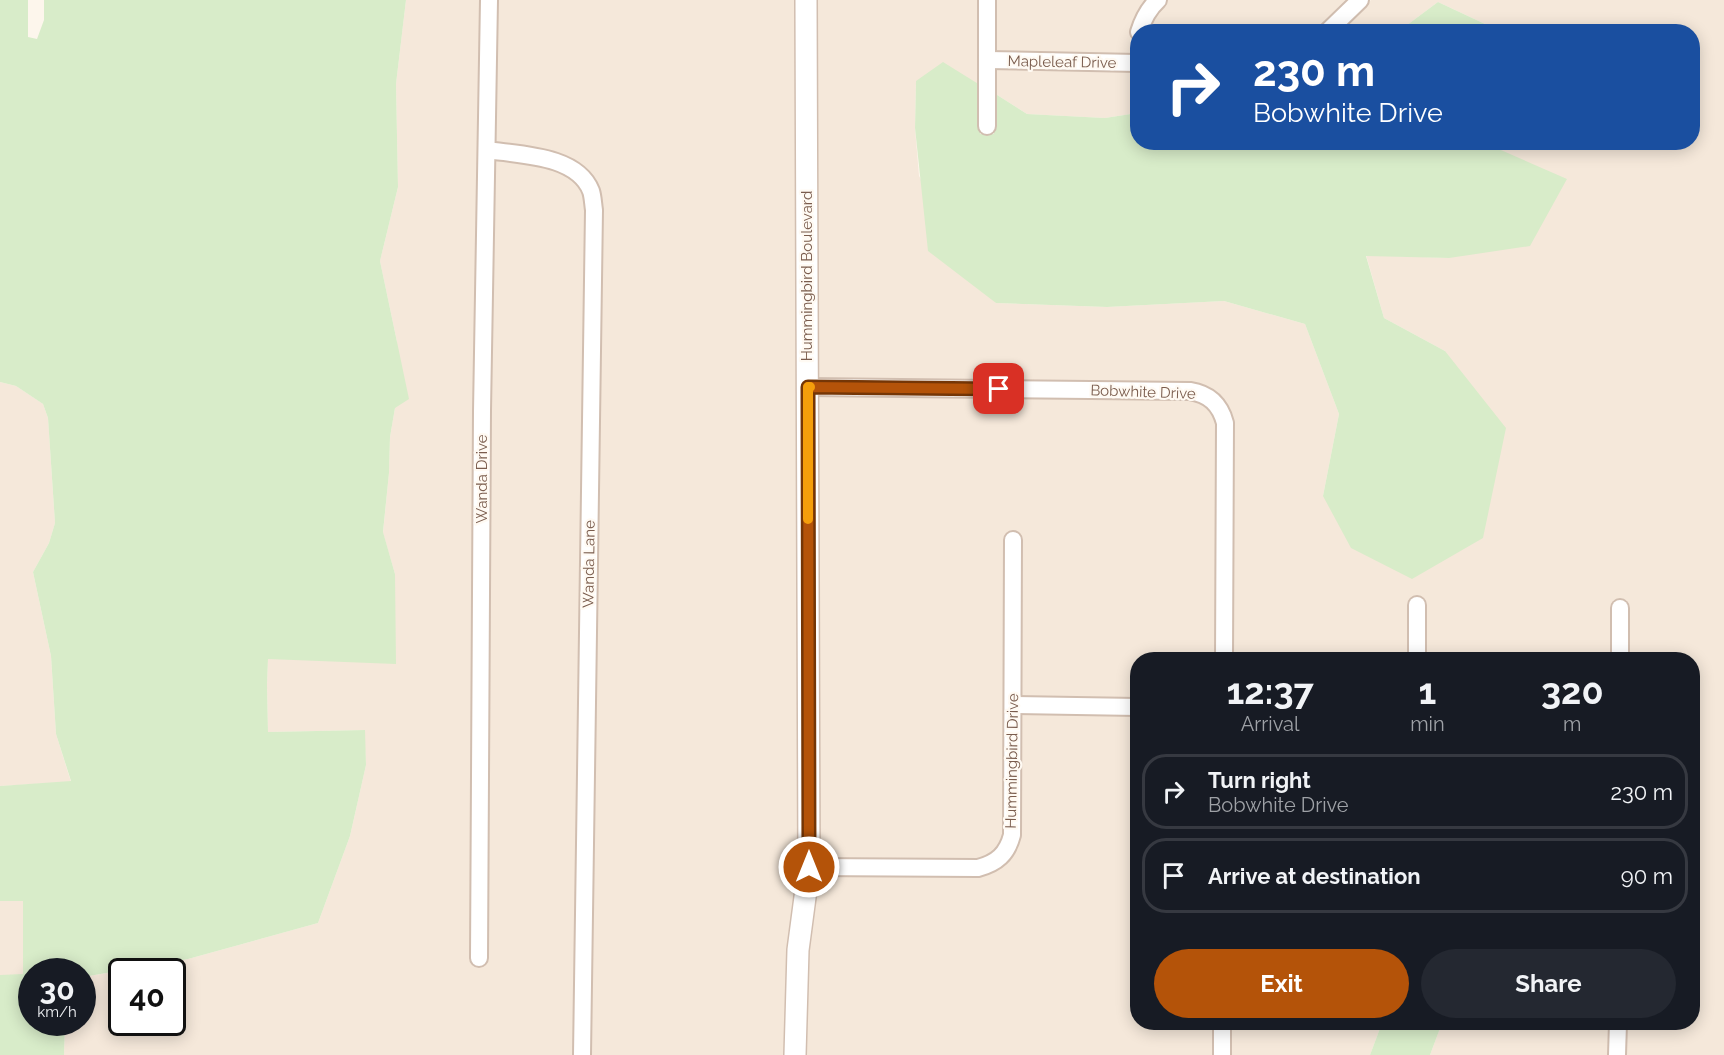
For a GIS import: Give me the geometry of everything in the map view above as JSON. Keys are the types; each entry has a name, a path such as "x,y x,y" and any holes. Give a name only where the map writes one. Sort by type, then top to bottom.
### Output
{"street":[{"name":"Wanda Drive","path":"479,958 482,411 489,0"},
{"name":"Hummingbird Boulevard","path":"795,1055 798,950 809,867 806,0"},
{"name":"Mapleleaf Drive","path":"987,0 987,126"},
{"path":"1142,24 1146,14 1158,0"},
{"path":"1335,24 1360,0"},
{"name":"Mapleleaf Drive","path":"987,60 1130,63"},
{"name":"Wanda Lane","path":"487,150 568,165 584,180 591,191 594,210 582,1055"},
{"name":"Bobwhite Drive","path":"808,387 1190,391 1211,398 1223,414 1225,423 1224,652"},
{"name":"Hummingbird Drive","path":"809,867 978,868 998,860 1009,845 1012,836 1014,705 1013,540"},
{"path":"1417,605 1417,652"},
{"path":"1620,608 1620,652"},
{"path":"1014,705 1130,707"},
{"path":"1222,1030 1222,1055"},
{"path":"1617,1055 1618,1030"}],"shaded area":[{"path":"406,0 482,0 475,410 473,966 486,965 489,411 494,159 555,169 565,173 584,194 587,210 575,1055 64,1055 65,1036 96,1036 96,975 108,973 108,1036 186,1036 186,959 318,923 350,836 366,765 364,730 268,732 268,658 395,663 395,574 383,533 390,437 395,408 397,342 380,261 398,187 396,84"},
{"path":"495,0 799,0 802,866 788,1055 589,1055 601,260 581,166 572,159 557,153 494,143"},
{"path":"813,0 980,0 980,85 916,81 915,128 919,176 996,303 1107,307 1224,301 1305,324 1339,414 1323,496 1445,351 1384,318 1366,255 1449,258 1493,150 1700,150 1700,24 1485,24 1438,2 1408,24 1345,24 1371,0 1724,0 1724,1055 1624,1055 1624,1030 1700,1030 1700,652 1627,652 1627,600 1613,600 1613,652 1424,652 1424,598 1411,597 1410,652 1231,652 1229,411 1214,391 1202,385 1190,383 814,379"},
{"path":"994,0 1147,0 1135,24 1130,24 1130,55 994,53"},
{"path":"1168,0 1349,0 1324,24 1150,24 1155,13"},
{"path":"994,69 1130,71 1130,114 1105,118 1027,114 994,93"},
{"path":"0,382 16,386 43,404 48,418 55,523 49,543 33,572 51,656 56,734 71,782 0,786"},
{"path":"815,396 1190,399 1207,405 1212,410 1218,424 1217,652 1130,652 1130,699 1021,697 1020,533 1007,532 1005,834 999,848 988,857 978,860 816,859"},
{"path":"1020,714 1130,715 1130,1030 1215,1030 1215,1055 802,1055 805,951 815,875 978,876 1002,867 1009,859"},
{"path":"0,901 23,901 23,958 18,958 18,975 0,975"},
{"path":"1229,1030 1379,1030 1370,1055 1229,1055"},
{"path":"1439,1030 1611,1030 1610,1055 1430,1055"}],"green space":[{"path":"0,0 28,0 28,37 37,39 44,20 44,0 406,0 396,84 398,187 380,261 409,399 395,408 390,437 383,532 395,574 396,664 268,659 268,732 365,730 366,765 350,836 318,923 186,959 108,958 108,973 96,975 96,958 23,958 23,901 0,901 0,786 71,781 56,734 51,656 33,572 49,543 55,523 48,418 43,404 16,386 0,382"},
{"path":"1438,2 1485,24 1408,24"},
{"path":"943,62 980,85 980,134 994,134 994,93 1027,114 1105,118 1130,114 1130,150 1501,150 1567,179 1530,246 1449,258 1366,256 1384,318 1445,351 1506,428 1483,538 1412,579 1351,548 1323,496 1339,414 1305,324 1224,301 1107,307 996,303 928,251 915,128 916,81"},
{"path":"18,974 18,1036 65,1036 64,1055 0,1055 0,975"},
{"path":"1379,1030 1439,1030 1430,1055 1370,1055"}],"slow traffic":[{"path":"808,519 808,387 810,387"}],"route":[{"path":"809,867 808,387 999,389"}]}
